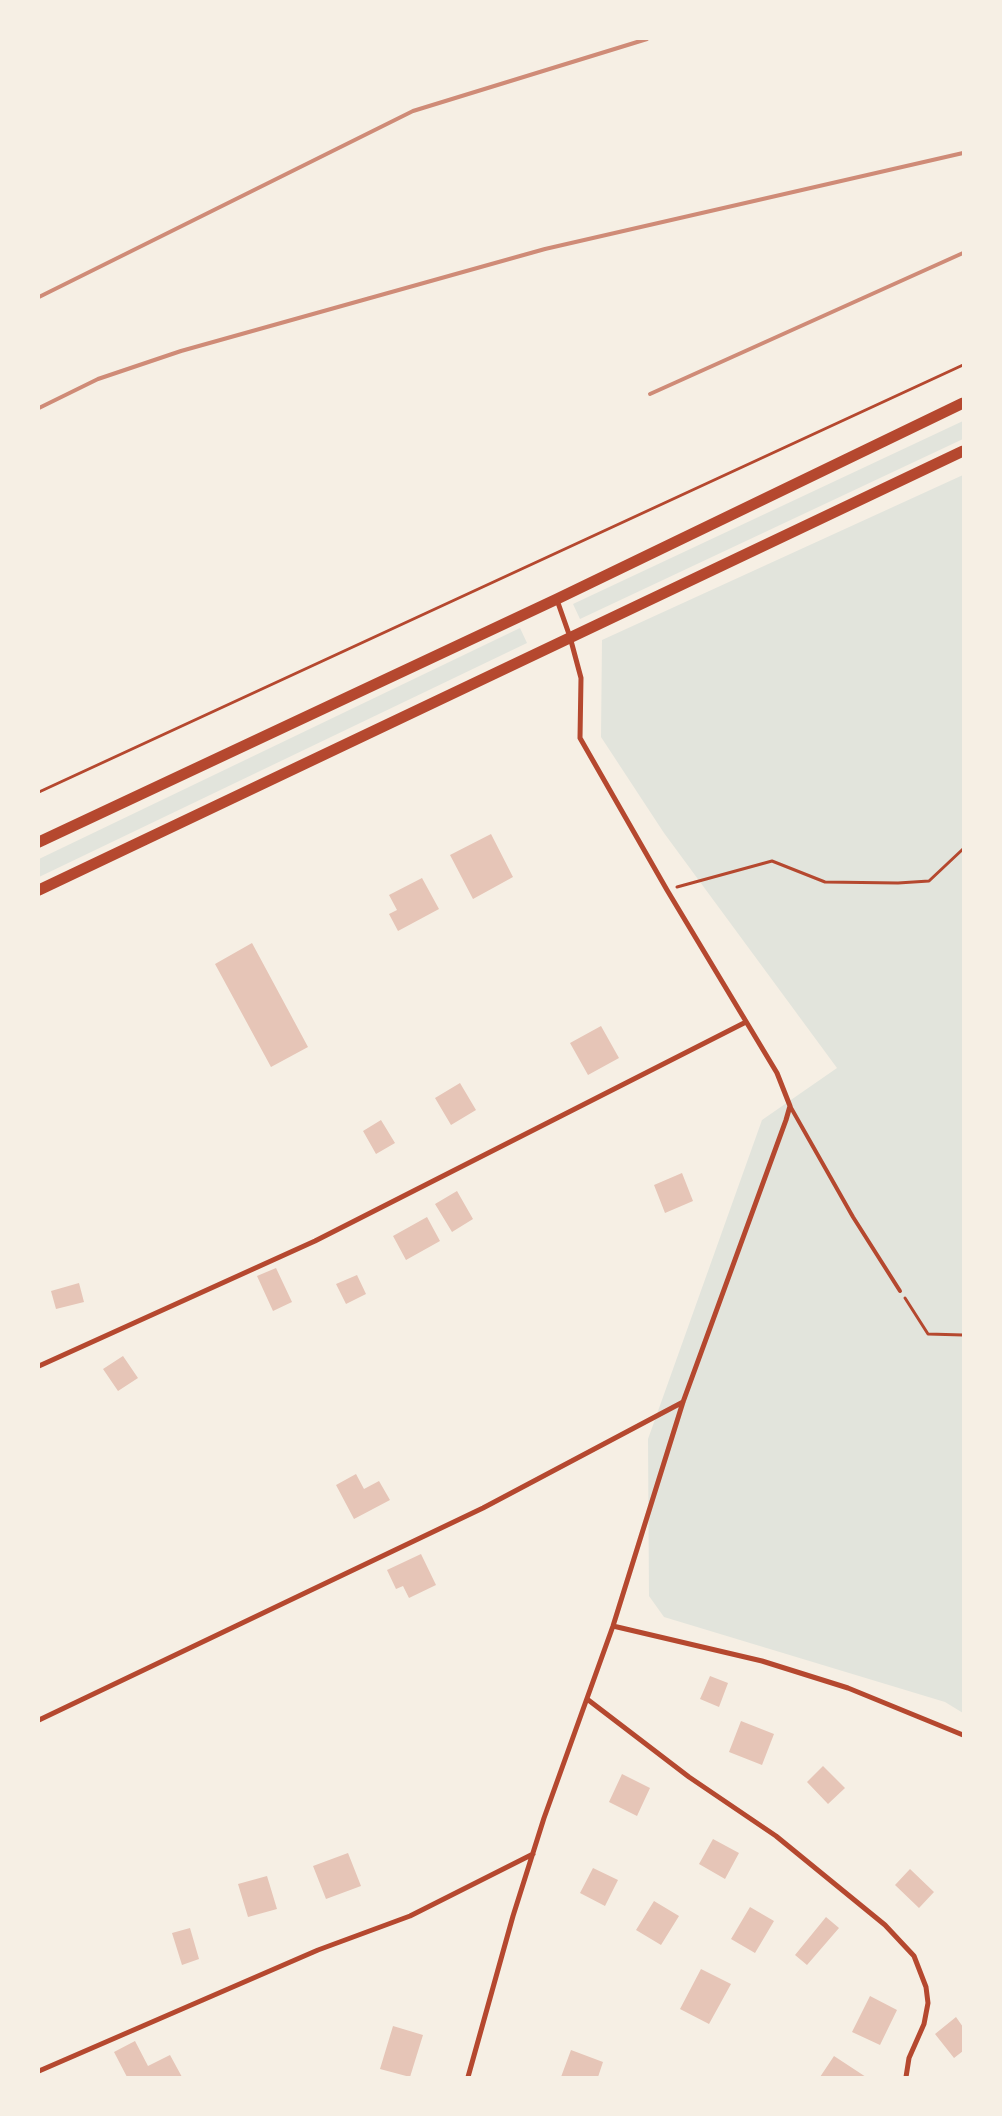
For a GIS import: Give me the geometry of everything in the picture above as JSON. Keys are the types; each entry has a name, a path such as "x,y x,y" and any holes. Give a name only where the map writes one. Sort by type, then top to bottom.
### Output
{"main road":[{"path":"39,842 557,599 963,403"},
{"path":"39,890 963,451"}],"street":[{"path":"468,2077 513,1916 533,1854 613,1626 683,1402 773,1160 790,1106 777,1073 667,890 580,738 581,678 557,599"},
{"path":"39,1366 315,1241 746,1022"},
{"path":"39,1720 483,1508 683,1402"},
{"path":"613,1626 762,1661 848,1688 963,1735"},
{"path":"587,1699 689,1778 776,1836 885,1925 914,1956 926,1987 928,2003 924,2024 909,2058 906,2077"},
{"path":"39,2071 318,1950 410,1916 533,1854"}],"lane":[{"path":"790,1106 853,1218 900,1291"}],"path":[{"path":"39,792 963,365"},
{"path":"667,890 772,861 825,882 898,883 929,881 963,849"},
{"path":"900,1291 928,1334 963,1335"}],"shaded area":[{"path":"963,421 963,439 580,619 573,604"},
{"path":"963,475 963,1713 945,1702 664,1617 649,1596 648,1439 762,1120 837,1068 664,833 601,737 602,640"},
{"path":"520,628 527,643 39,877 39,859"}],"building":[{"path":"491,834 513,877 473,899 450,855"},
{"path":"422,878 439,909 398,931 389,914 397,910 389,895"},
{"path":"252,943 308,1047 271,1067 215,964"},
{"path":"601,1026 619,1058 588,1075 570,1043"},
{"path":"460,1083 476,1110 451,1125 435,1098"},
{"path":"381,1120 395,1143 376,1154 363,1131"},
{"path":"682,1173 693,1201 665,1213 654,1185"},
{"path":"457,1191 473,1219 452,1232 435,1204"},
{"path":"427,1217 440,1241 406,1260 393,1236"},
{"path":"276,1268 292,1302 273,1311 257,1276"},
{"path":"357,1275 366,1294 346,1304 336,1284"},
{"path":"79,1283 84,1302 56,1309 51,1291"},
{"path":"123,1356 138,1378 118,1391 103,1369"},
{"path":"356,1474 364,1489 379,1481 390,1500 354,1519 336,1485"},
{"path":"421,1554 436,1585 409,1598 403,1586 396,1589 387,1570"},
{"path":"710,1676 728,1683 719,1707 700,1699"},
{"path":"741,1721 774,1734 762,1765 729,1752"},
{"path":"823,1766 845,1788 828,1804 807,1782"},
{"path":"622,1774 650,1788 637,1816 609,1802"},
{"path":"713,1839 739,1853 725,1879 699,1864"},
{"path":"348,1853 361,1886 326,1899 313,1866"},
{"path":"593,1868 618,1880 605,1906 580,1893"},
{"path":"910,1869 934,1892 919,1908 895,1885"},
{"path":"267,1876 277,1909 248,1917 238,1884"},
{"path":"654,1901 679,1916 661,1945 636,1930"},
{"path":"750,1907 774,1921 755,1953 731,1939"},
{"path":"826,1917 839,1928 807,1965 795,1955"},
{"path":"190,1928 199,1959 182,1965 172,1933"},
{"path":"701,1969 731,1984 709,2024 680,2009"},
{"path":"870,1996 897,2010 880,2045 852,2032"},
{"path":"956,2017 963,2027 963,2051 954,2058 935,2034"},
{"path":"393,2026 423,2035 410,2077 380,2069"},
{"path":"135,2041 148,2066 170,2055 182,2077 127,2077 114,2052"},
{"path":"571,2050 603,2062 598,2077 561,2077"},
{"path":"834,2056 866,2077 820,2077"}],"railway":[{"path":"39,297 413,111 647,39"},
{"path":"39,408 98,379 181,351 545,249 963,153"},
{"path":"650,394 963,253"}]}
